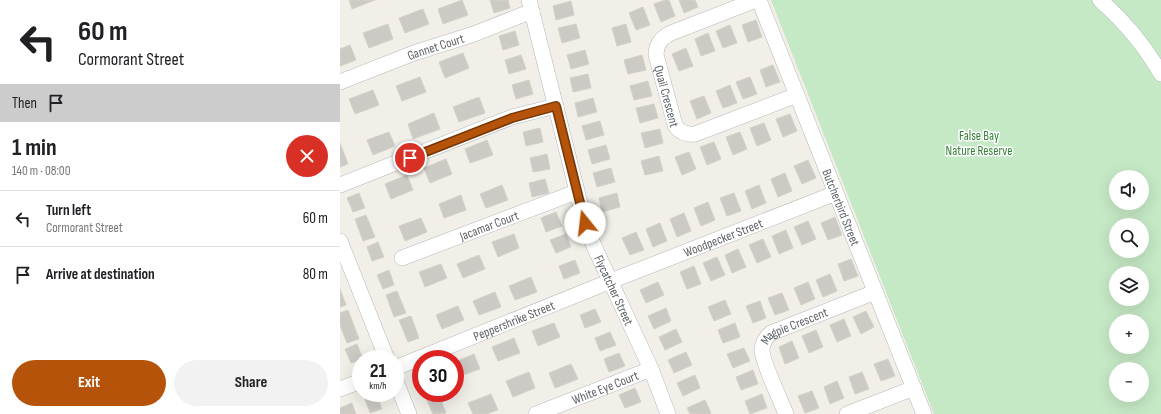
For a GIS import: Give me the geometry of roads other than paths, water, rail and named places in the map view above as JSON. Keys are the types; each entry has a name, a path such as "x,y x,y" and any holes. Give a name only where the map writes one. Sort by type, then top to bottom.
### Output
{"street":[{"name":"Quail Crescent","path":"756,0 671,33 664,36 660,40 656,49 656,55 675,125 684,133 695,134 797,95"},
{"name":"Butcherbird Street","path":"759,0 924,414"},
{"path":"1100,0 1128,28 1152,59 1161,74"},
{"name":"Gannet Court","path":"340,82 414,53 474,34 531,6"},
{"name":"Flycatcher Street","path":"531,6 576,192 587,229 652,369 668,414"},
{"path":"340,186 506,120 556,106"},
{"name":"Jacamar Court","path":"402,258 576,192"},
{"name":"Woodpecker Street","path":"610,281 836,193"},
{"path":"340,241 383,350"},
{"name":"Peppershrike Street","path":"404,364 610,281"},
{"name":"Magpie Crescent","path":"786,414 763,356 763,344 767,336 771,332 876,292"},
{"name":"White Eye Court","path":"536,414 652,369"},
{"path":"340,389 352,384"},
{"path":"847,414 914,388"},
{"path":"404,402 409,414"}],"park label":[{"name":"False Bay Nature Reserve","path":"979,142"}]}
